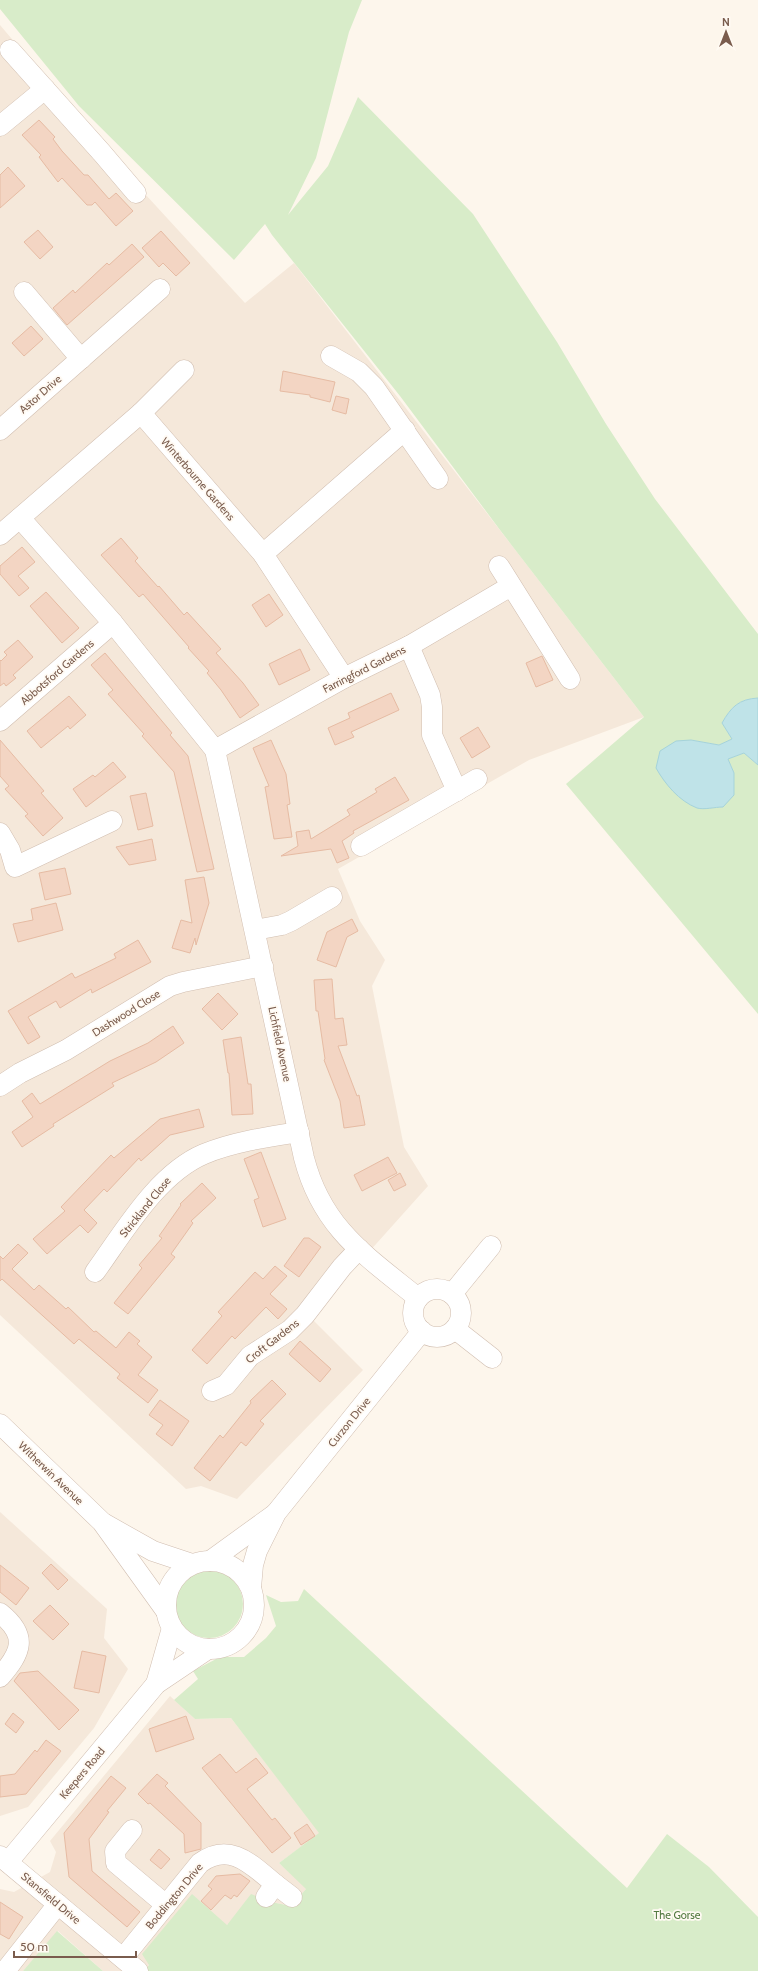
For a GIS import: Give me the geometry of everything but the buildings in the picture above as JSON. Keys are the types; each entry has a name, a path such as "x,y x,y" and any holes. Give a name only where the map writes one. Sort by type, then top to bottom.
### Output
{"street":[{"path":"10,50 136,193"},
{"path":"0,126 45,89"},
{"name":"Astor Drive","path":"0,430 160,289"},
{"path":"24,292 81,359"},
{"path":"331,356 359,372 374,387 438,479"},
{"path":"0,535 141,413 184,370"},
{"name":"Winterbourne Gardens","path":"141,413 263,554 344,678"},
{"path":"263,554 405,430"},
{"path":"20,518 113,623 215,750"},
{"path":"499,566 570,679"},
{"name":"Farringford Gardens","path":"215,750 344,678 409,646 511,586"},
{"name":"Abbotsford Gardens","path":"0,721 113,623"},
{"path":"409,646 430,695 432,707 432,735 457,791"},
{"name":"Lichfield Avenue","path":"215,750 299,1132 313,1188 328,1216 338,1229 359,1249 418,1298"},
{"path":"361,846 477,779"},
{"path":"0,833 10,850 15,867 112,821"},
{"path":"255,930 286,923 332,897"},
{"name":"Dashwood Close","path":"0,1086 20,1073 73,1046 170,986 262,966"},
{"name":"Strickland Close","path":"93,1274 163,1182 184,1164 218,1149 299,1132"},
{"path":"452,1294 491,1246"},
{"name":"Croft Gardens","path":"209,1392 226,1385 250,1356 290,1330 305,1315 342,1267 359,1249"},
{"path":"438,1289 452,1294 458,1300 462,1315 455,1329 449,1334 435,1337 422,1331 414,1319 415,1305 418,1298 424,1293 438,1289"},
{"path":"455,1329 492,1358"},
{"name":"Curzon Drive","path":"276,1513 422,1331"},
{"name":"Witherwin Avenue","path":"0,1424 102,1522 169,1619"},
{"path":"156,1684 169,1619 166,1596 171,1583 180,1572 201,1562 276,1513"},
{"path":"169,1619 182,1639 194,1646 208,1649 223,1647 236,1640 246,1630 252,1617 254,1602 251,1588 253,1566 257,1550 276,1513"},
{"name":"Witherwin Avenue","path":"102,1522 153,1550 201,1562"},
{"path":"201,1562 223,1562 234,1568 244,1577 251,1588"},
{"path":"0,1613 10,1624 20,1644 16,1657 0,1677"},
{"path":"156,1684 208,1649"},
{"name":"Keepers Road","path":"4,1859 156,1684"},
{"path":"132,1830 114,1851 116,1863 166,1905"},
{"name":"Boddington Drive","path":"130,1965 166,1905 200,1863 207,1858 216,1855 234,1855 244,1859 271,1891 292,1897"},
{"name":"Stansfield Drive","path":"4,1859 130,1965"},
{"path":"4,1971 58,1904"}],"shaded area":[{"path":"0,25 123,170 245,303 294,263 644,717 529,760 338,869 360,921 385,960 372,986 404,1147 428,1186 351,1272 307,1314 363,1370 237,1499 201,1486 186,1489 0,1315"},
{"path":"0,1512 107,1609 104,1638 128,1669 94,1728 28,1807 0,1816"},
{"path":"170,1696 195,1719 231,1718 320,1833 279,1863 307,1888 291,1906 271,1902 149,1965 144,1971 103,1971 58,1931 23,1971 0,1971 0,1889 14,1892 50,1872 56,1852 50,1841"}],"green space":[{"path":"0,0 362,0 349,32 316,158 288,215 328,166 358,97 473,214 557,342 606,424 655,499 758,634 758,698 741,702 732,708 725,717 722,723 732,739 719,745 691,740 677,795 698,808 723,807 734,773 728,759 744,753 758,765 758,1014 566,784 644,717 500,530 400,396 272,235 265,224 234,260 79,106 0,9"},
{"path":"209,1570 222,1572 233,1580 241,1591 243,1604 241,1617 233,1628 222,1636 209,1638 196,1636 185,1628 177,1617 175,1604 177,1591 185,1580 196,1572"},
{"name":"The Gorse","path":"304,1589 627,1888 667,1834 709,1867 758,1917 758,1971 144,1971 149,1965 142,1954 192,1894 227,1925 251,1894 271,1902 291,1906 306,1889 279,1863 319,1833 231,1718 195,1719 174,1700 198,1679 193,1671 220,1657 244,1657 266,1638 276,1626 266,1595 281,1602 298,1601"},
{"path":"57,1931 103,1971 23,1971"}],"water":[{"path":"758,698 758,765 744,753 728,759 734,773 734,795 723,807 700,809 684,801 668,786 656,768 660,751 676,741 691,740 719,745 732,739 722,723 725,717 732,708 741,702"}]}
